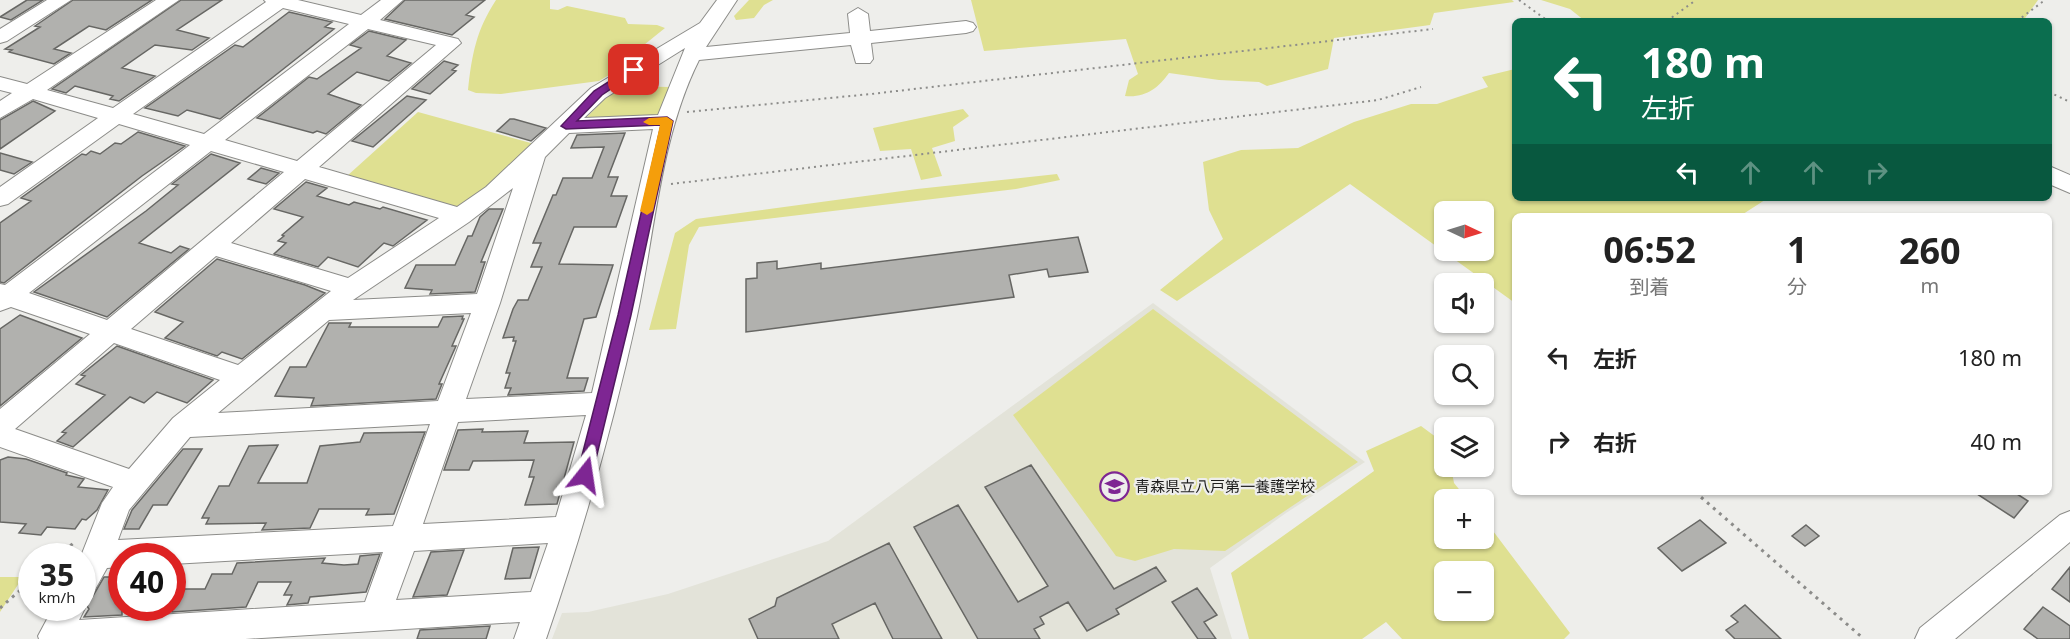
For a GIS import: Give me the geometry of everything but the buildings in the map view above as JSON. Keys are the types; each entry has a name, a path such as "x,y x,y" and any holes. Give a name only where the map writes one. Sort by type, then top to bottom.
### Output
{"street":[{"path":"0,37 61,0"},
{"path":"0,111 169,0"},
{"path":"0,198 278,0 451,43 0,425"},
{"path":"3,297 393,0"},
{"path":"530,639 568,529 603,403 668,117 691,55 704,28 727,0"},
{"path":"858,14 863,59"},
{"path":"691,55 966,27"},
{"path":"96,558 117,503 183,426 327,311 351,288 494,193 598,93 704,28"},
{"path":"0,83 461,216"},
{"path":"566,126 668,117"},
{"path":"376,614 487,303 534,157"},
{"path":"2052,176 2070,185"},
{"path":"212,246 351,288"},
{"path":"3,297 111,331 244,378"},
{"path":"327,311 487,303"},
{"path":"183,426 603,403"},
{"path":"0,435 135,483"},
{"path":"98,555 404,536 568,529"},
{"path":"1931,639 2065,537"},
{"path":"62,621 54,636 304,629 376,614 543,606"}],"path":[{"path":"1519,0 1544,18"},
{"path":"1671,18 1696,0"},
{"path":"2021,18 2045,0"},
{"path":"668,117 1433,29"},
{"path":"652,186 1378,100 1421,87"},
{"path":"2052,93 2070,102"},
{"path":"1698,495 1864,639"},
{"path":"0,608 18,592"}],"shaded area":[{"name":"青森県立八戸第一養護学校","path":"1153,303 1365,462 1286,513 1210,568 1232,639 552,639 562,613 588,612 668,594 828,541"}],"green space":[{"path":"496,0 550,0 550,9 558,10 567,6 625,18 628,24 657,25 665,28 634,53 627,64 599,81 501,94 476,93 468,90 473,54 479,33"},
{"path":"749,0 773,0 764,5 754,18 736,20 734,16"},
{"path":"971,0 1512,0 1514,2 1434,13 1430,25 1334,38 1328,69 1267,86 1259,82 1219,80 1169,73 1151,91 1145,94 1125,96 1129,80 1138,74 1126,39 984,51"},
{"path":"1541,0 2038,0 2025,18 1581,18 1570,9"},
{"path":"1512,70 1512,201 1763,201 1745,213 1512,213 1512,301 1494,288 1494,273 1473,273 1457,261 1494,261 1494,201 1434,201 1434,245 1350,184 1177,301 1160,290 1223,239 1209,210 1203,162 1241,150 1298,148 1354,122 1411,104 1437,104 1488,87 1482,77"},
{"path":"617,86 670,87 661,113 652,119 586,118"},
{"path":"963,109 969,116 953,127 955,141 932,148 942,176 921,180 911,149 880,151 873,128"},
{"path":"418,112 538,145 464,206 455,207 347,176"},
{"path":"1057,174 1060,180 1016,189 699,227 689,245 676,329 649,330 675,233 696,219 917,189"},
{"path":"1153,309 1358,462 1225,551 1174,549 1135,561 1116,556 1013,415"},
{"path":"1421,426 1434,436 1434,477 1453,477 1459,489 1434,489 1434,549 1494,549 1494,532 1570,633 1564,639 1402,639 1386,622 1362,639 1249,639 1231,573 1374,471 1366,451"},
{"path":"0,577 18,577 18,585 0,612"}],"slow traffic":[{"path":"647,211 667,121 649,122"}],"place":[{"name":"青森県立八戸第一養護学校","path":"1114,487"}],"route":[{"path":"585,475 625,315 667,121 566,126 598,93 634,70"}]}
